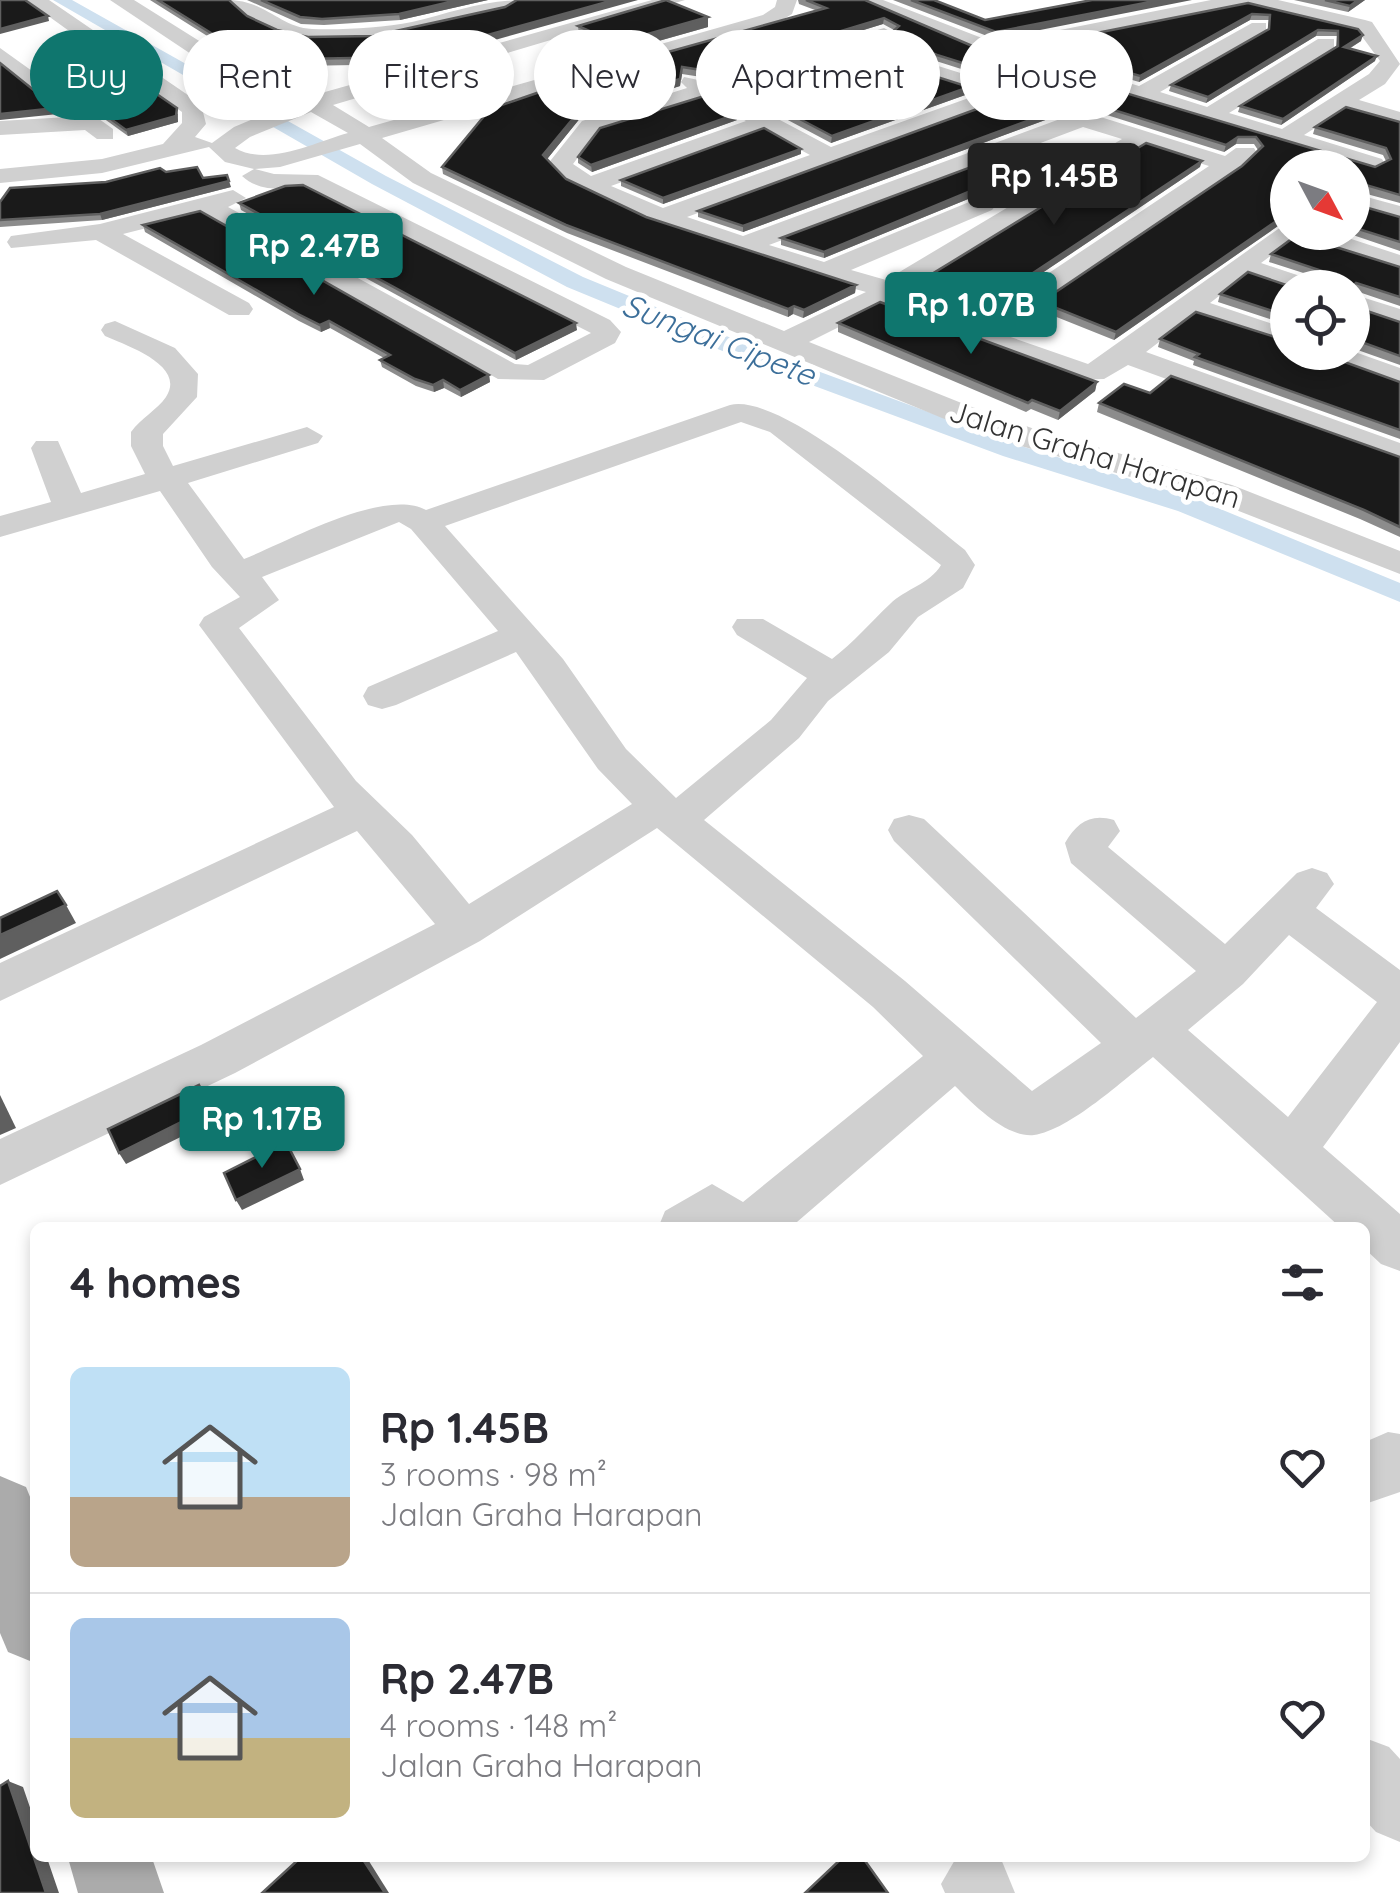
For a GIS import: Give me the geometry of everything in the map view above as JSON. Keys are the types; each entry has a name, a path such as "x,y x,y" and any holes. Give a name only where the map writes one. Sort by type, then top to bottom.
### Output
{"main road":[{"path":"0,1513 30,1608"},
{"path":"111,1862 121,1893"}],"street":[{"path":"36,0 193,109 194,124 213,144 272,182"},
{"name":"Jalan Graha Harapan","path":"120,0 183,40"},
{"path":"239,0 279,24 311,34 396,30 510,0"},
{"path":"514,45 675,0"},
{"path":"676,47 770,20 785,10 786,0"},
{"path":"866,0 960,37"},
{"path":"1090,30 1242,0"},
{"path":"1252,0 1368,28 1384,70"},
{"path":"1352,22 1370,1"},
{"path":"554,8 599,30"},
{"path":"279,24 337,10"},
{"path":"1134,43 1194,10 1342,48 1384,70 1400,85"},
{"path":"1141,94 1276,31"},
{"path":"1211,114 1342,48"},
{"path":"0,54 98,128 0,128"},
{"path":"1285,137 1384,70"},
{"path":"1133,92 1285,137 1386,161"},
{"path":"696,93 581,132 558,165 589,184 667,216 882,293 976,335 1084,373 1125,354 1270,244"},
{"path":"1340,102 1400,119"},
{"path":"667,216 960,109"},
{"name":"Jalan Graha Harapan","path":"328,114 346,119 354,136 393,162 616,273 1016,434 1220,492 1400,563"},
{"path":"5,181 42,179 213,144 268,120"},
{"path":"213,144 262,162 296,156 411,120"},
{"path":"393,162 441,144 460,120"},
{"path":"762,120 847,149 916,180"},
{"path":"808,120 847,149"},
{"path":"747,244 1079,120"},
{"path":"976,335 1238,159 1142,138 1085,120"},
{"path":"589,184 766,122"},
{"path":"824,272 1069,162 1142,138"},
{"path":"1020,142 1069,162"},
{"path":"786,342 882,293 1069,162"},
{"path":"20,242 100,232 207,206 272,182 309,180 608,332 606,337 533,374 509,373 207,206"},
{"path":"1370,205 1400,214"},
{"path":"100,232 239,309"},
{"path":"1357,250 1400,264"},
{"path":"1243,266 1270,275"},
{"path":"1190,305 1270,333"},
{"path":"1370,308 1400,318"},
{"path":"116,330 163,353 182,371 186,383 182,397 147,432 147,446 224,560 262,600 217,625 362,811 397,846 464,930"},
{"path":"1125,354 1400,454"},
{"path":"1370,367 1400,378"},
{"path":"0,1163 218,1060 464,930 667,814 785,729 832,676 876,644 906,609 950,580 958,565 767,417 728,414 423,522"},
{"path":"0,527 307,436"},
{"path":"47,448 68,506"},
{"path":"240,573 388,514 405,512 423,522 522,635 612,760 667,814 889,994 1008,1104 1032,1114 1053,1104 1145,1038 1227,971 1301,898 1395,997 1294,1150"},
{"path":"750,627 832,676"},
{"path":"382,696 522,635"},
{"path":"0,982 362,811"},
{"path":"908,830 976,899 1145,1038 1294,1150 1400,1248"},
{"path":"1099,831 1086,843 1086,852 1227,971"},
{"path":"758,1222 956,1057"},
{"path":"692,1222 712,1207 728,1222"},
{"path":"1370,1473 1388,1460 1400,1463"},
{"path":"1370,1776 1400,1808"}],"building":[{"path":"0,0 25,0 48,16 0,29"},
{"path":"158,0 229,0 247,16 277,30 206,30"},
{"path":"261,0 458,0 399,14 322,19 300,17"},
{"path":"517,0 614,0 506,30 400,30 505,7"},
{"path":"666,0 708,17 662,30 587,30 578,26"},
{"path":"806,0 865,0 935,30 895,30 899,26 884,18 844,30 747,30 826,8"},
{"path":"911,0 934,0 985,20 1092,0 1160,0 1006,30 991,30"},
{"path":"1325,0 1358,0 1350,6"},
{"path":"1248,3 1358,29 1363,35 1344,47 1377,56 1283,119 1240,106 1338,46 1338,31 1318,30 1208,97 1171,85 1269,29 1270,15 1252,14 1140,76 1133,74 1133,30 1112,30"},
{"path":"940,32 960,41 960,62 940,56"},
{"path":"348,36 348,58 328,58 328,37"},
{"path":"696,44 696,69 682,67 680,79 676,80 676,50"},
{"path":"0,63 30,87 30,111 0,114"},
{"path":"940,78 960,84 960,90 940,97"},
{"path":"534,94 534,120 572,120 543,155 566,179 646,217 856,285 804,310 794,306 788,309 566,225 442,167 481,120 514,120 514,101"},
{"path":"1133,95 1318,150 1270,150 1270,225 1116,332 1041,302 1242,166 1263,146 1256,137 1238,137 1226,145 1133,116"},
{"path":"163,98 177,108 176,116 163,120"},
{"path":"696,98 696,120 720,120 591,165 578,157 600,128 626,120 676,120 676,105"},
{"path":"1346,107 1400,122 1400,195 1370,186 1370,166 1391,159 1386,148 1315,127"},
{"path":"960,115 960,120 1030,120 743,226 698,211"},
{"path":"112,120 162,120 126,130"},
{"path":"802,120 877,120 832,136"},
{"path":"764,128 801,149 663,198 621,180"},
{"path":"1146,143 1202,161 972,311 909,288"},
{"path":"1030,145 1066,162 1034,182 999,195 993,190 973,190 824,252 781,238"},
{"path":"197,167 203,178 227,175 229,181 100,214 0,220 0,202 10,188 106,182 160,168 166,172"},
{"path":"303,185 576,323 515,353 239,203 285,186"},
{"path":"1370,209 1400,217 1400,242 1370,233"},
{"path":"200,211 489,375 460,390 443,380 433,385 415,379 380,360 390,355 329,321 320,325 298,314 143,225"},
{"path":"1276,250 1345,250 1400,267 1400,297 1370,287 1370,270 1319,270 1271,254"},
{"path":"1248,272 1270,280 1270,310 1220,294"},
{"path":"880,302 1097,382 1060,411 1032,400 1028,403 838,323"},
{"path":"1196,312 1270,335 1270,370 1367,370 1400,382 1400,430 1195,357 1199,354 1160,339"},
{"path":"1370,312 1400,322 1400,356 1370,345"},
{"path":"1171,376 1400,457 1400,527 1099,403 1124,384 1150,393"},
{"path":"57,891 66,905 0,935 0,918"},
{"path":"199,1085 211,1107 119,1153 108,1129"},
{"path":"286,1142 300,1169 236,1200 224,1173"},
{"path":"8,1781 30,1846 30,1862 35,1862 46,1893 0,1893 0,1786"},
{"path":"296,1862 365,1862 385,1893 262,1893"},
{"path":"838,1862 866,1862 888,1893 805,1893"}],"waterway":[{"name":"Sungai Cipete","path":"61,0 379,180 575,282 750,354 1012,451 1187,505 1400,593"}]}
